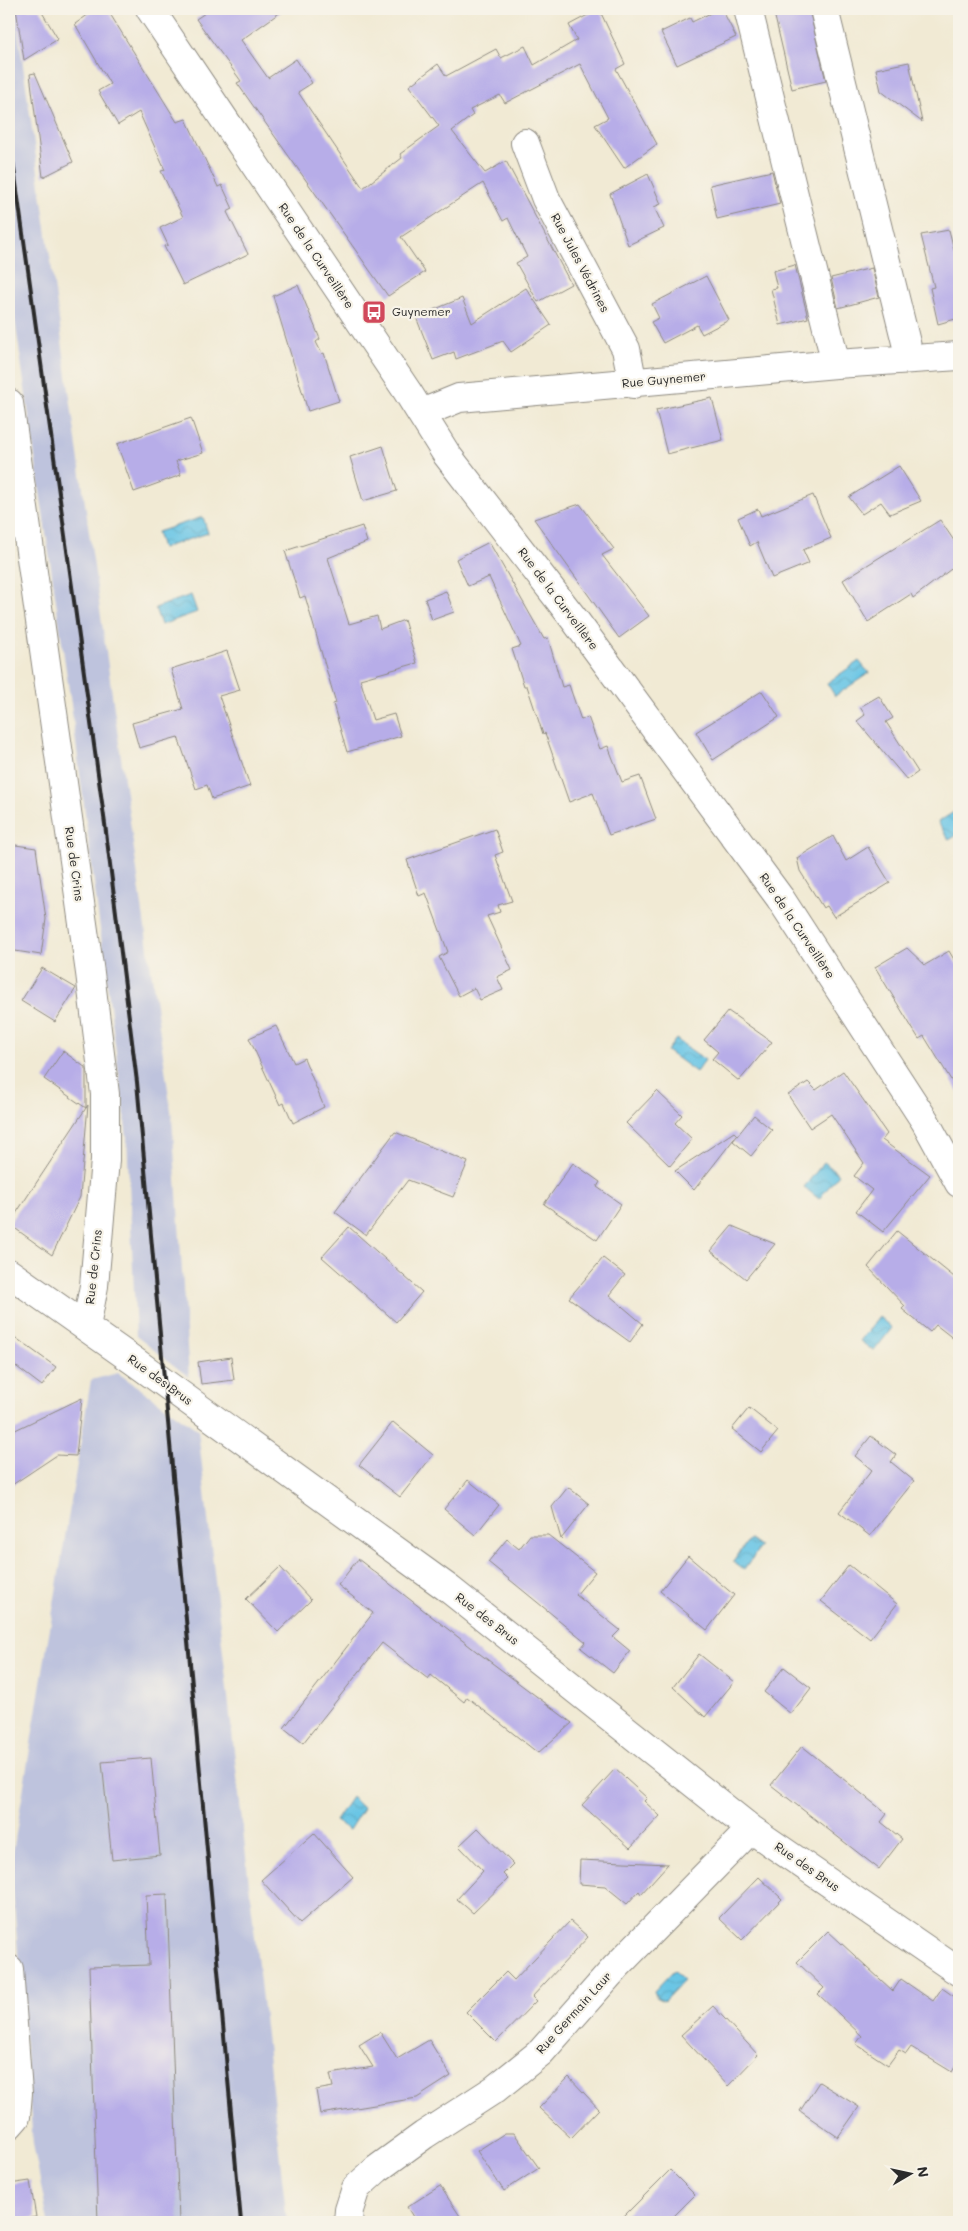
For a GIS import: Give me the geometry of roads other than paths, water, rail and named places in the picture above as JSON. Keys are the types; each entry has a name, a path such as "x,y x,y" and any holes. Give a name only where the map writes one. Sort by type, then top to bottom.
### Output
{"street":[{"path":"748,9 836,364"},
{"path":"824,9 910,360"},
{"name":"Rue de la Curveillère","path":"157,11 448,455 574,619 780,898 925,1122 959,1183"},
{"name":"Rue Jules Védrines","path":"525,143 546,199 626,349 633,384"},
{"name":"Rue Guynemer","path":"422,413 459,398 633,384 836,364 959,356"},
{"name":"Rue de Crins","path":"9,403 90,973 105,1094 104,1160 94,1286 86,1327"},
{"name":"Rue des Brus","path":"9,1274 86,1327 449,1589 751,1829 959,1972"},
{"name":"Rue Germain Laur","path":"348,2222 349,2210 356,2188 377,2169 424,2135 495,2089 541,2052 616,1967 751,1829"},
{"path":"9,1969 18,2093 16,2117 9,2125"}],"water":[{"path":"203,517 208,533 162,548 157,532"},
{"path":"191,595 197,612 161,625 155,608"},
{"path":"859,661 869,673 835,696 827,683"},
{"path":"959,809 959,834 949,840 938,822"},
{"path":"676,1039 705,1060 696,1072 667,1051"},
{"path":"824,1162 839,1174 819,1199 804,1187"},
{"path":"879,1317 892,1328 874,1351 860,1341"},
{"path":"749,1539 760,1547 744,1570 733,1562"},
{"path":"351,1797 363,1808 349,1830 335,1821"},
{"path":"674,1970 684,1980 664,2001 657,1998 654,1991"}],"railway":[{"path":"9,133 105,824 137,1082 241,2222"}],"place":[{"name":"Guynemer","path":"374,312"}]}
